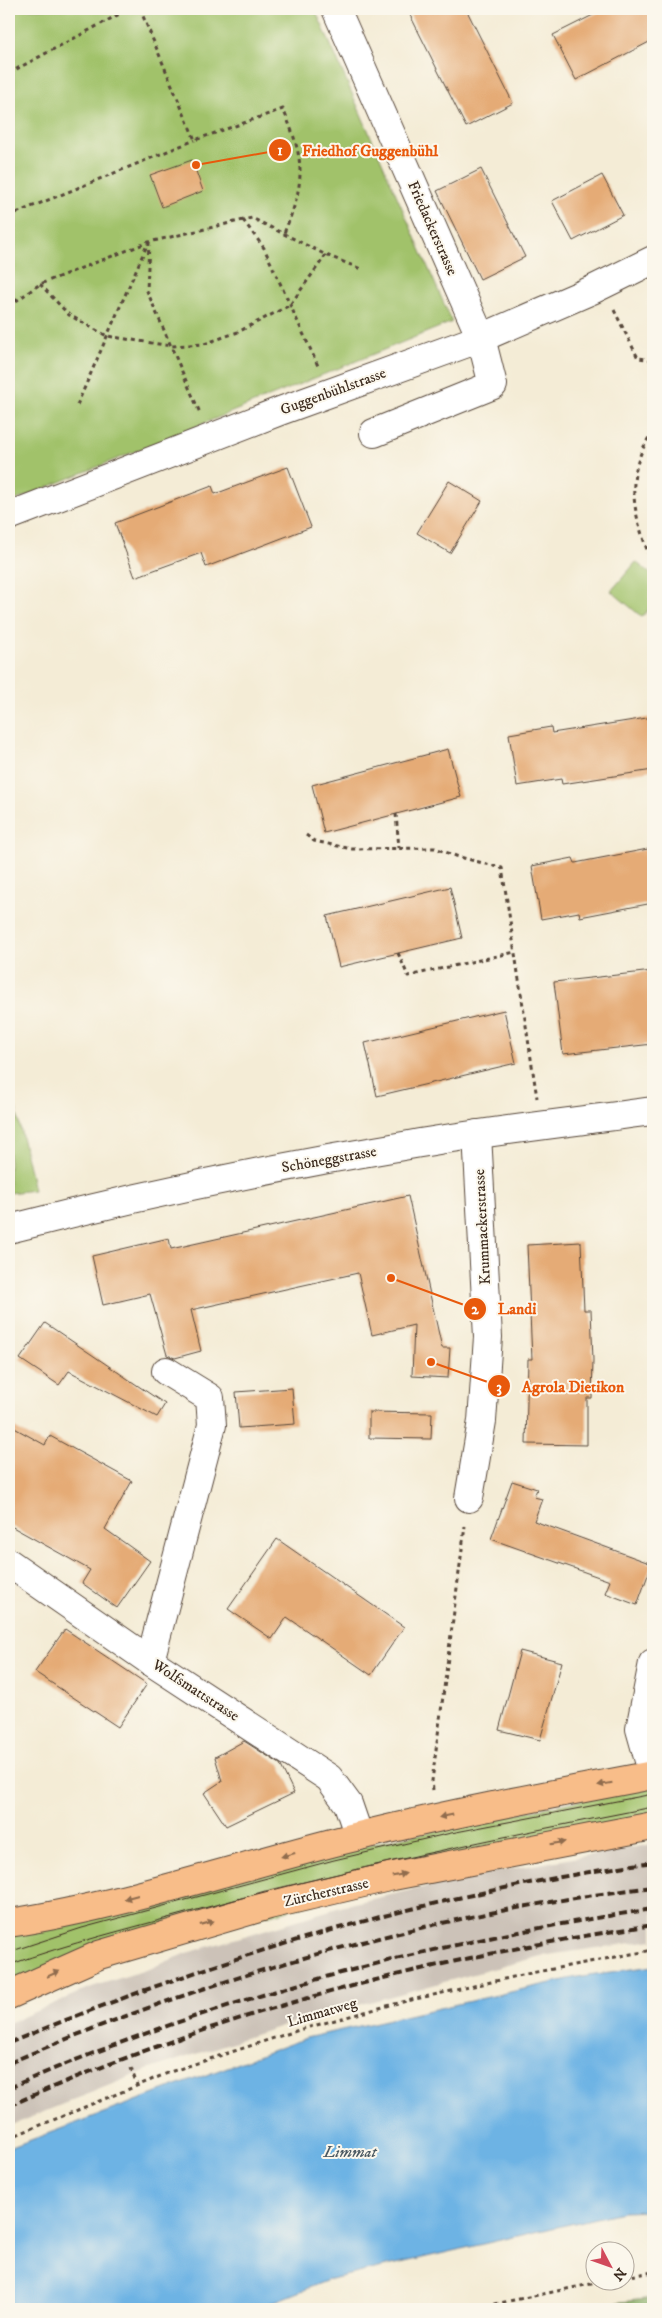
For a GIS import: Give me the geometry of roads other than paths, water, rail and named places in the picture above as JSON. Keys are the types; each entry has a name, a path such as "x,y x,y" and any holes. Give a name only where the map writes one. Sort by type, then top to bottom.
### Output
{"main road":[{"path":"9,1922 70,1913 359,1836 435,1818 653,1775"},
{"name":"Zürcherstrasse","path":"9,1995 99,1955 269,1905 393,1876 653,1826"}],"street":[{"name":"Friedackerstrasse","path":"336,9 481,338 492,386 374,434"},
{"name":"Guggenbühlstrasse","path":"9,516 210,437 481,338 602,285 653,260"},
{"name":"Schöneggstrasse","path":"9,1229 78,1211 252,1173 477,1134 653,1111"},
{"name":"Krummackerstrasse","path":"469,1498 482,1421 488,1337 477,1134"},
{"path":"150,1660 212,1425 210,1398 166,1371"},
{"name":"Wolfsmattstrasse","path":"9,1564 329,1778 348,1804 359,1836"},
{"path":"653,1663 640,1729 653,1775"}],"water":[{"name":"Limmat","path":"653,1966 653,2211 622,2212 331,2279 255,2309 9,2309 9,2148 306,2038 582,1976"}],"tram line":[{"path":"9,1952 82,1928 334,1860 451,1833 653,1794"},
{"path":"9,1965 101,1936 307,1881 480,1842 653,1807"}],"railway":[{"path":"9,2043 167,1982 325,1932 486,1892 653,1862"},
{"path":"9,2063 86,2031 165,2002 325,1952 406,1931 488,1914 570,1899 653,1887"},
{"path":"9,2088 86,2056 165,2027 325,1977 406,1956 488,1938 570,1922 653,1909"},
{"path":"9,2106 86,2073 165,2044 325,1993 488,1954 570,1938 653,1925"}],"place":[{"name":"Friedhof Guggenbühl","path":"196,165"},
{"name":"Landi","path":"391,1278"},
{"name":"Agrola Dietikon","path":"431,1362"}]}
